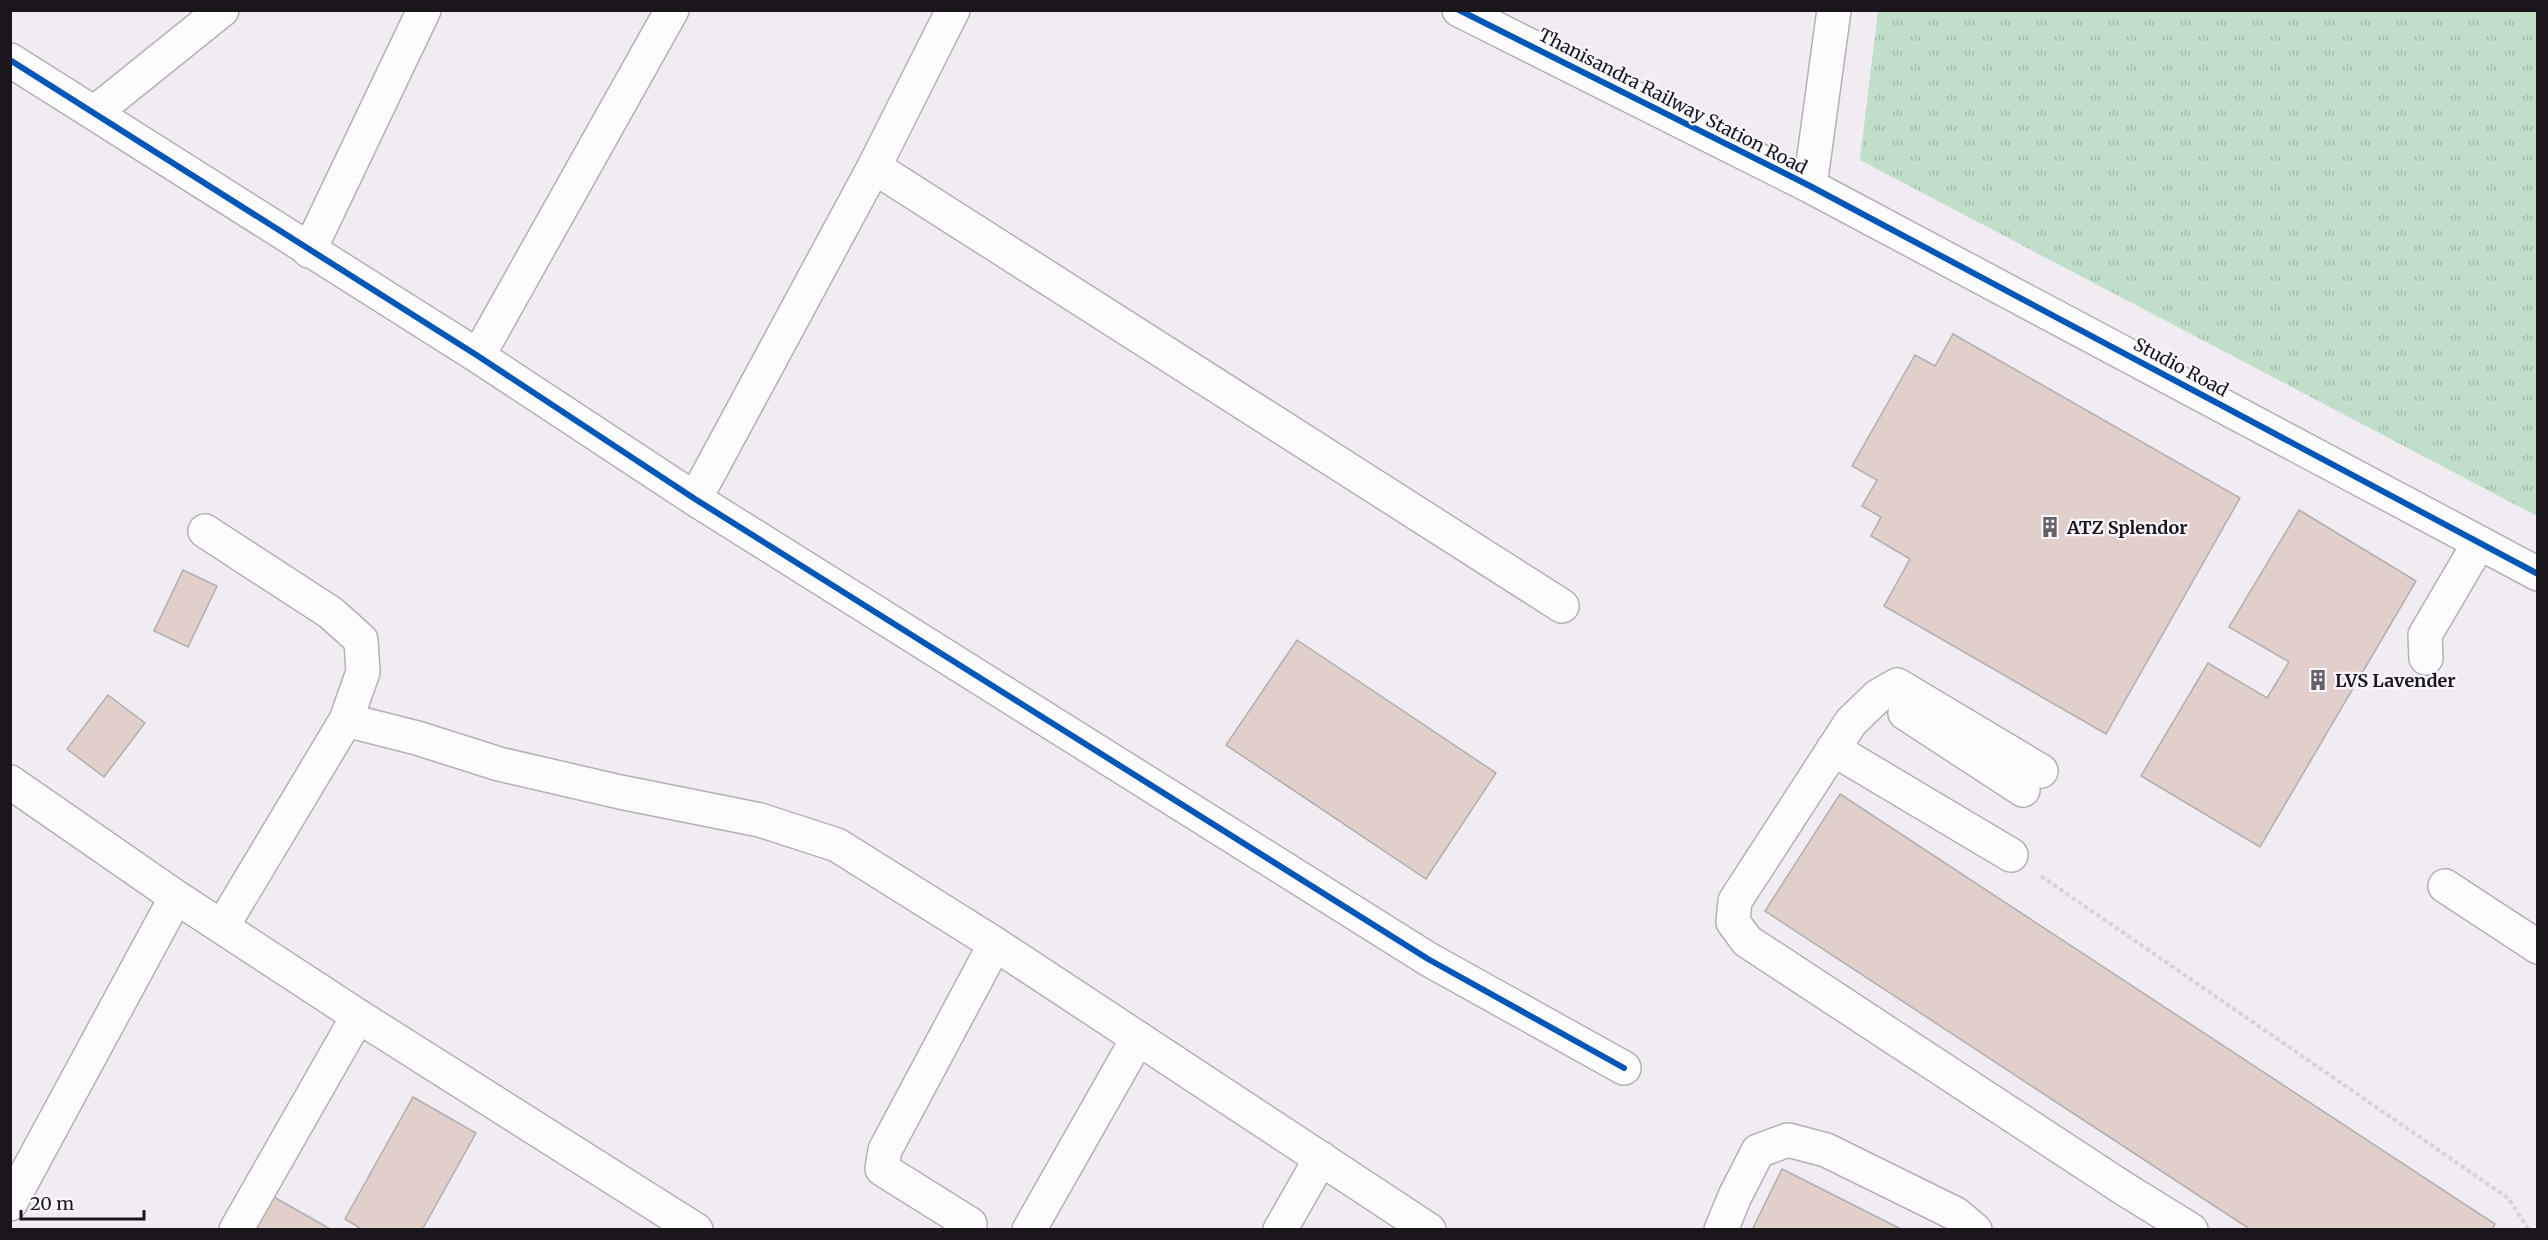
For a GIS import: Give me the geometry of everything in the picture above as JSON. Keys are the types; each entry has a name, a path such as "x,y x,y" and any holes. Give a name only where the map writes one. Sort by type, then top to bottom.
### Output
{"street":[{"path":"94,113 222,10"},
{"path":"309,250 424,10"},
{"path":"478,356 672,10"},
{"path":"695,499 874,167 953,10"},
{"name":"Thanisandra Railway Station Road","path":"1459,10 1810,186 1834,10"},
{"path":"10,60 478,356 695,499 1428,959 1624,1068"},
{"path":"874,167 1562,606"},
{"name":"Studio Road","path":"1810,186 2538,574"},
{"path":"205,531 331,613 361,640 363,672 346,720 222,927"},
{"path":"2427,658 2425,635 2479,543"},
{"path":"2032,781 1897,685 1878,696 1851,722 1734,901 1733,921 1747,941 2123,1188 2191,1230"},
{"path":"346,720 417,738 499,764 620,792 760,820 837,845 995,944 1429,1230"},
{"path":"1833,749 2011,855"},
{"path":"12,788 358,1016 696,1230"},
{"path":"2445,886 2538,947"},
{"path":"10,1204 176,897"},
{"path":"970,1224 882,1169 885,1150 995,944"},
{"path":"236,1230 358,1016"},
{"path":"1029,1230 1138,1038"},
{"path":"1721,1230 1758,1151 1788,1140 1826,1150 1956,1214 1974,1230"},
{"path":"1280,1230 1321,1158"}],"path":[{"path":"2011,855 2508,1198 2529,1230"}],"green space":[{"path":"1878,11 2537,11 2537,516 1860,160"}],"building":[{"name":"ATZ Splendor","path":"1953,334 2240,498 2106,734 1884,606 1910,559 1871,536 1881,517 1862,506 1877,480 1852,466 1915,355 1935,366"},
{"name":"LVS Lavender","path":"2299,510 2416,581 2260,847 2141,776 2208,663 2267,698 2289,662 2229,627"},
{"path":"183,570 217,586 188,647 154,631"},
{"path":"1297,640 1496,773 1426,879 1226,745"},
{"path":"108,695 145,723 104,777 67,749"},
{"path":"1840,794 2495,1224 2492,1230 2251,1230 1765,911"},
{"path":"413,1097 476,1133 422,1230 363,1230 345,1219"},
{"path":"1782,1169 1903,1230 1752,1230"},
{"path":"267,1193 332,1230 247,1230"}],"cycle path":[{"path":"1459,10 1810,186 2538,574"},
{"path":"10,60 478,356 695,499 1428,959 1624,1068"}],"place":[{"name":"ATZ Splendor","path":"2050,527"},
{"name":"LVS Lavender","path":"2318,680"}]}
